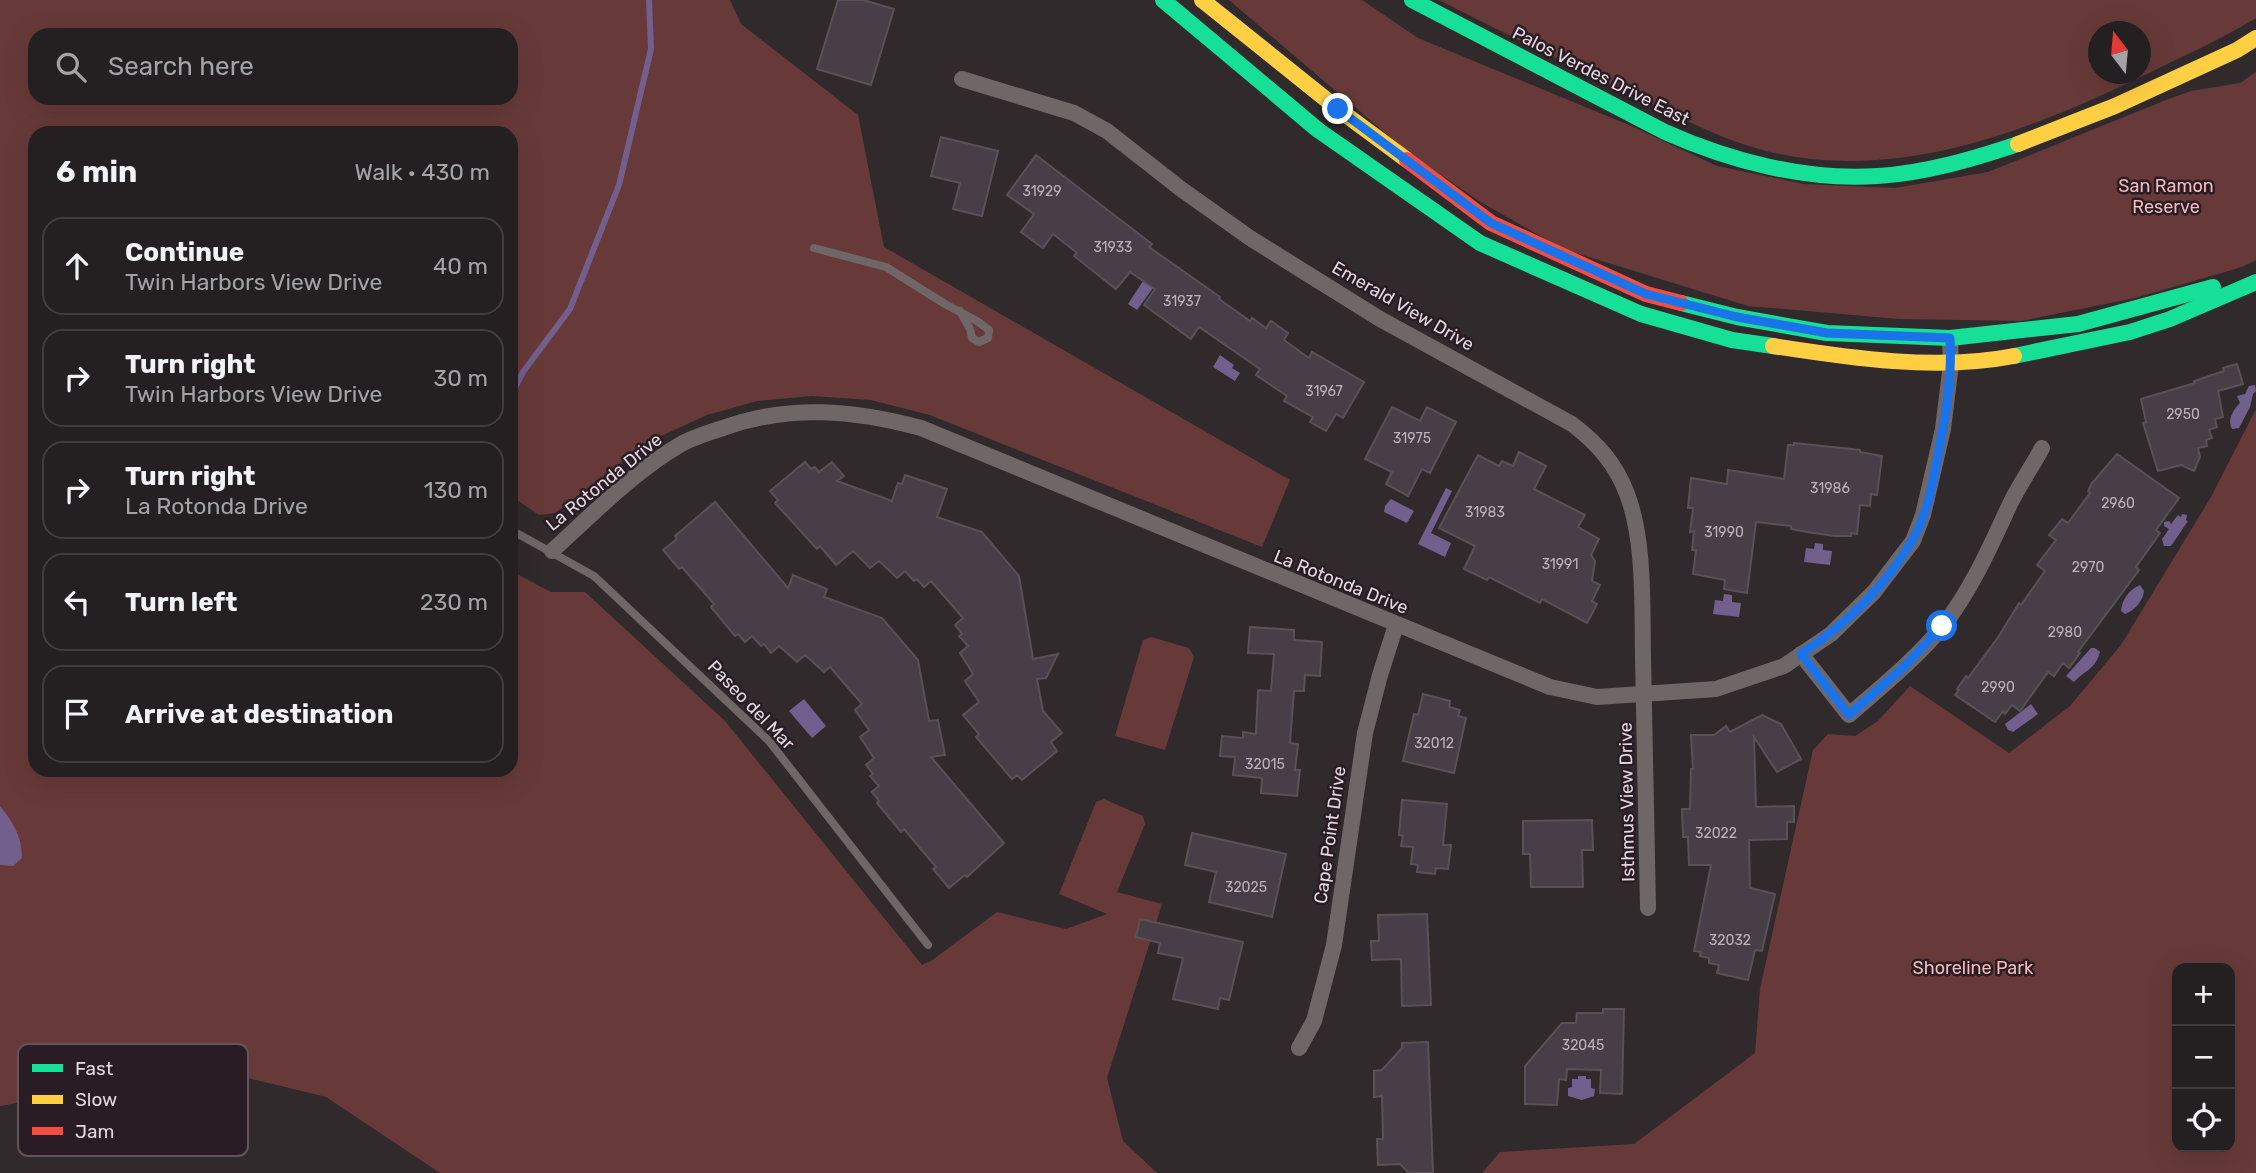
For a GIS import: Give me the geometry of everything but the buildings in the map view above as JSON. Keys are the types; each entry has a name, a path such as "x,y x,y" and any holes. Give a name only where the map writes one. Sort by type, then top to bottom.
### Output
{"main road":[{"path":"1163,0 1318,130 1480,243 1641,314 1732,340 1824,355 1951,363 2007,357 2130,332 2169,319 2256,282"},
{"path":"1202,0 1338,109 1491,223 1646,294 1737,317 1827,333 1950,338 2078,324 2219,285 2256,271"},
{"name":"Palos Verdes Drive East","path":"1412,0 1680,139 1755,162 1819,175 1855,177 1898,175 1944,167 2067,127 2237,50 2256,38"}],"street":[{"name":"Emerald View Drive","path":"962,79 1074,113 1107,131 1181,189 1250,238 1380,319 1511,389 1572,424 1592,439 1619,475 1628,496 1635,527 1642,588 1644,695"},
{"name":"La Rotonda Drive","path":"552,551 614,495 657,460 685,442 748,419 804,411 844,412 880,417 921,428 1550,687 1597,697 1716,689 1784,666 1831,634 1874,593 1913,541 1931,490 1943,429 1951,363 1950,338"},
{"path":"1801,654 1849,715 1906,665 1942,626 1972,584 2011,502 2042,448"},
{"name":"Cape Point Drive","path":"1299,1048 1314,1021 1334,945 1365,733 1396,625"},
{"name":"Isthmus View Drive","path":"1644,695 1648,908"}],"lane":[{"path":"814,248 886,267 960,312"},
{"name":"Paseo del Mar","path":"518,534 594,576 769,741 928,945"}],"green space":[{"path":"0,0 730,0 741,24 858,115 884,247 1290,480 1262,547 930,415 871,400 812,396 757,401 707,415 648,442 555,513 539,515 518,501 518,126 28,126 28,777 518,777 518,575 551,592 585,592 725,721 922,965 997,912 1066,929 1107,914 1059,894 1096,802 1104,799 1143,816 1145,824 1117,892 1162,904 1107,1078 1123,1141 1157,1173 440,1173 326,1097 248,1078 248,1044 18,1044 18,1103 0,1106"},
{"name":"San Ramon Reserve","path":"1229,0 1362,0 1418,38 1629,125 1717,166 1804,184 1895,188 1988,172 2166,100 2191,91 2240,83 2256,72 2256,260 2242,267 2135,298 2021,321 1899,319 1748,306 1563,249 1479,201 1405,150"},
{"path":"1439,0 2256,0 2256,18 2151,72 2151,21 2088,21 2088,84 2126,84 2007,133 1912,156 1864,161 1815,159 1766,151 1733,141"},
{"name":"Shoreline Park","path":"2256,409 2256,1173 1482,1173 1500,1152 1634,1144 1755,1053 1760,989 1813,750 1828,734 1855,736 1878,721 1910,686 2009,753 2070,706 2121,645 2211,497"},
{"path":"1151,637 1189,648 1194,657 1165,750 1115,736 1143,640"}],"shaded area":[{"path":"1143,281 1153,288 1137,310 1128,304"},
{"path":"1220,355 1240,373 1235,381 1213,367"},
{"path":"2255,385 2256,391 2250,407 2239,428 2232,429 2232,415 2240,403 2237,396 2245,394 2249,386"},
{"path":"1446,488 1452,491 1431,533 1451,543 1445,557 1418,544"},
{"path":"1391,499 1414,511 1407,523 1384,512"},
{"path":"2182,514 2187,515 2188,521 2171,546 2164,546 2162,539 2169,529 2164,526 2164,522 2169,521 2171,524"},
{"path":"1815,543 1823,544 1823,550 1832,551 1830,565 1804,562 1806,548 1814,549"},
{"path":"2140,585 2144,591 2142,598 2135,608 2125,614 2121,611 2125,599 2129,592"},
{"path":"1724,594 1732,595 1732,602 1741,603 1739,617 1713,614 1715,600 1723,601"},
{"path":"2091,648 2100,652 2098,658 2074,682 2066,676"},
{"path":"804,699 826,726 812,738 789,711"},
{"path":"2031,704 2038,714 2013,732 2008,730 2005,724"},
{"path":"0,806 13,824 20,843 22,858 13,866 0,865"},
{"path":"1578,1076 1591,1079 1591,1088 1595,1089 1594,1096 1582,1100 1568,1096 1572,1079 1578,1079"}],"waterway":[{"path":"518,382 570,309 619,185 651,49 649,0"}],"traffic: fast":[{"path":"1163,0 1318,130 1480,243 1641,314 1732,340 1773,346"},
{"path":"1412,0 1665,132 1716,152 1769,167 1823,175 1878,176 1914,172 2018,144"},
{"path":"2014,356 2130,332 2170,319 2256,282"},
{"path":"1681,303 1737,317 1827,333 1950,338 2078,324 2213,287"}],"traffic: slow":[{"path":"1202,0 1338,109 1407,160"},
{"path":"2018,144 2115,106 2237,50 2256,38"},
{"path":"1773,346 1832,355 1924,363 2014,356"}],"traffic: jam":[{"path":"1407,160 1491,223 1646,294 1681,303"}],"route":[{"path":"1338,109 1491,223 1646,294 1737,317 1827,333 1950,338 1951,363 1943,429 1931,490 1913,541 1874,593 1831,634 1801,654 1849,715 1906,665 1942,626"}]}
